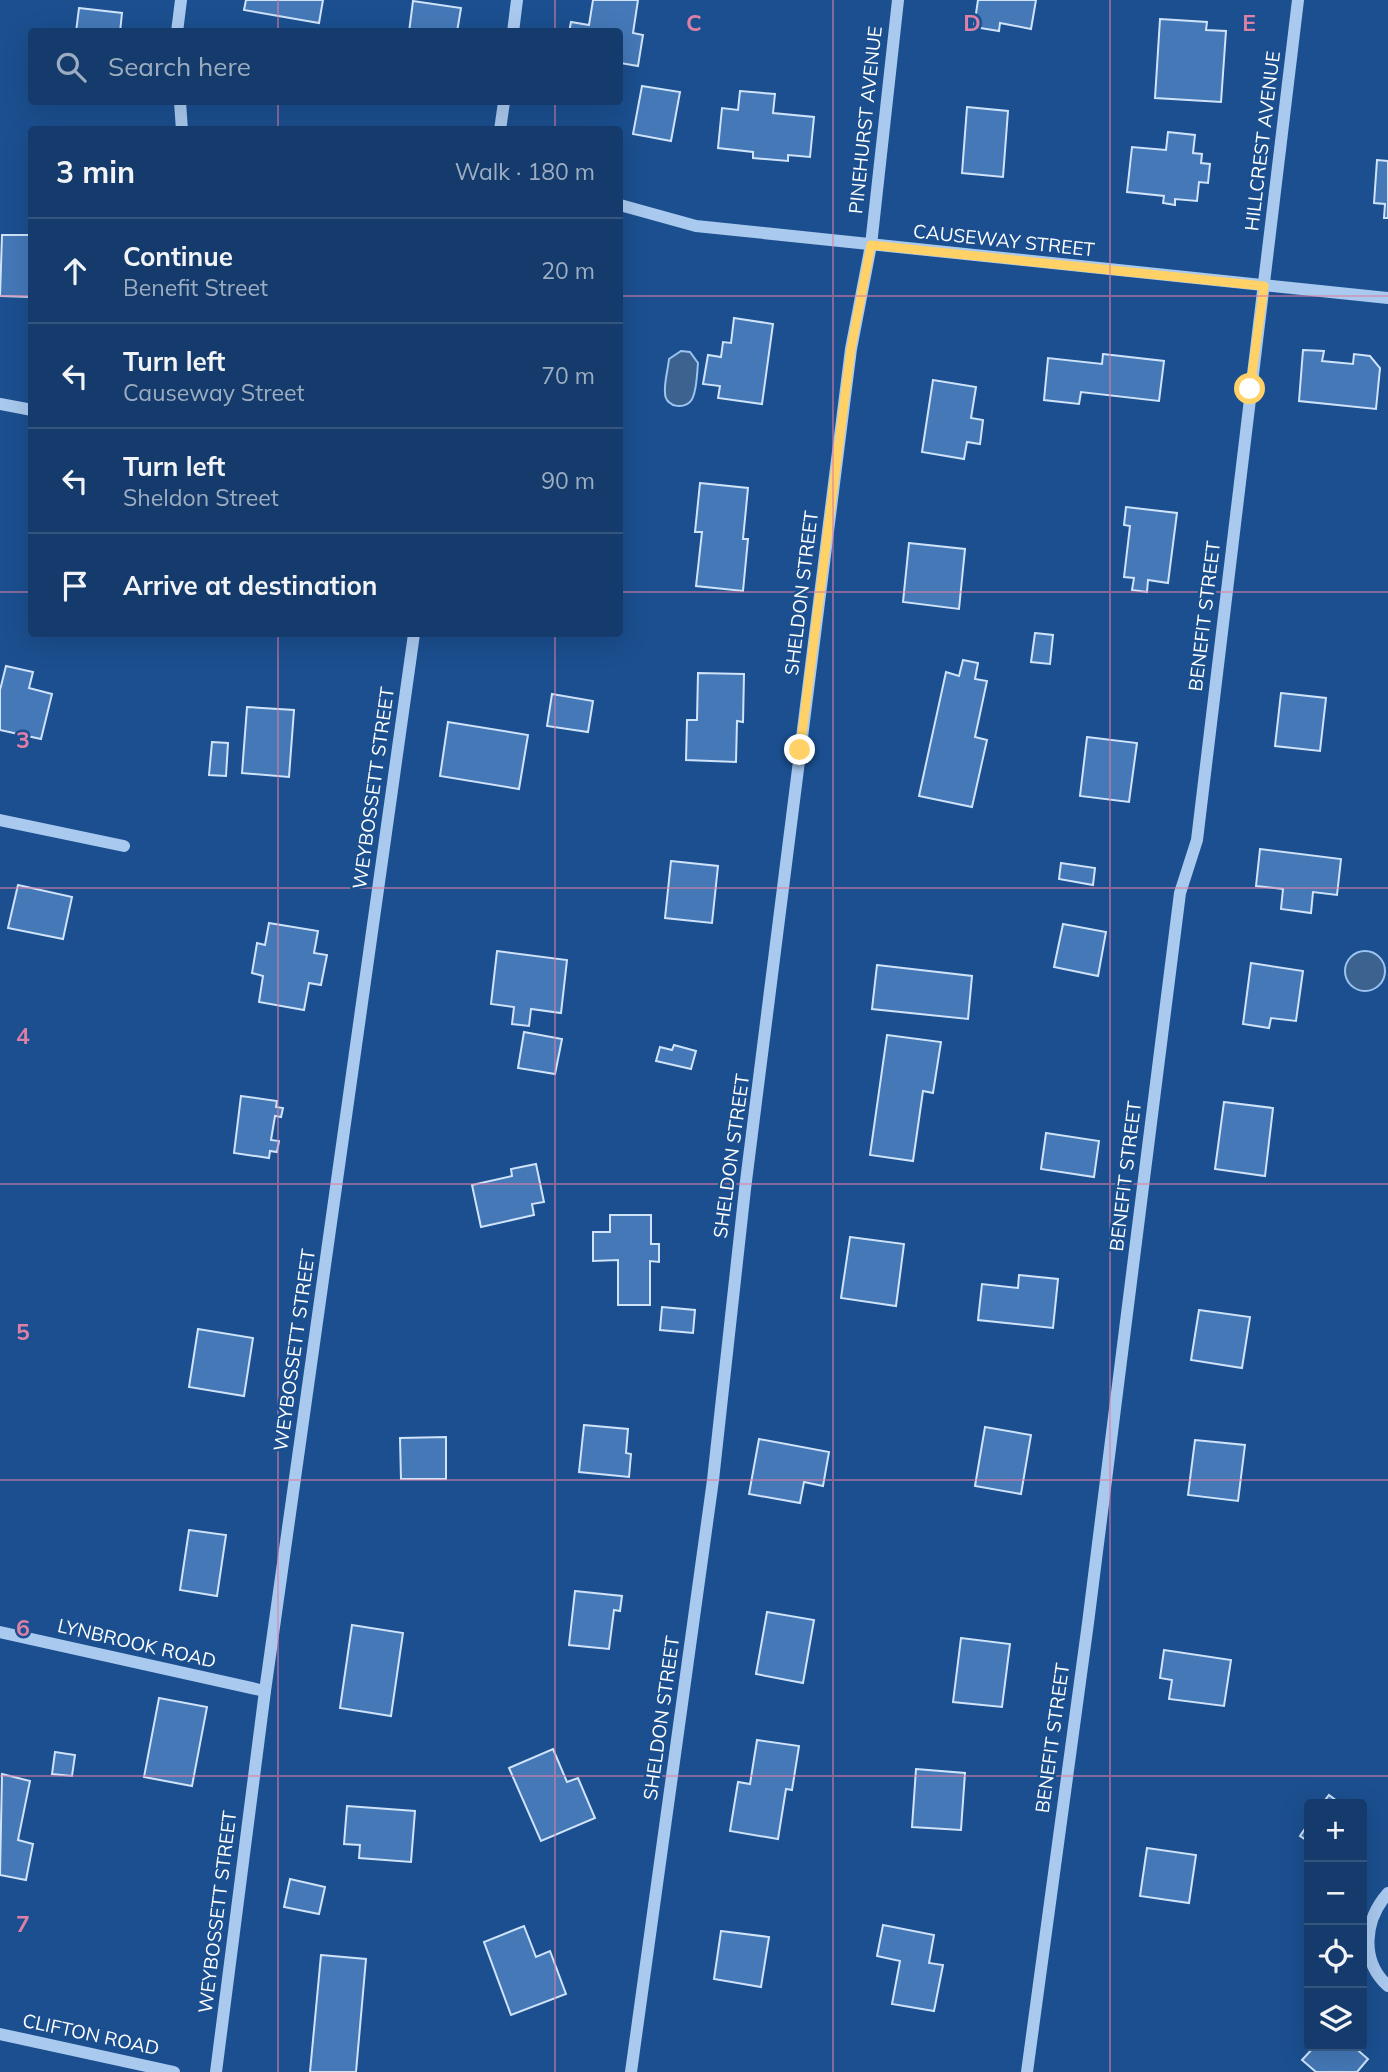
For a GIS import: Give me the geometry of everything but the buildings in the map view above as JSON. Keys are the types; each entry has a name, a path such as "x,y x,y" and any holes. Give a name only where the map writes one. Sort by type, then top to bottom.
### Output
{"street":[{"path":"178,28 181,0"},
{"path":"514,28 517,0"},
{"name":"PINEHURST AVENUE","path":"871,245 898,0"},
{"name":"HILLCREST AVENUE","path":"1264,286 1298,0"},
{"path":"180,105 182,126"},
{"path":"501,126 504,105"},
{"name":"CAUSEWAY STREET","path":"623,206 696,226 1388,299"},
{"name":"SHELDON STREET","path":"631,2072 713,1480 745,1189 851,349 871,245"},
{"name":"BENEFIT STREET","path":"1027,2072 1088,1623 1180,893 1197,841 1252,366 1264,286"},
{"path":"0,404 28,409"},
{"name":"WEYBOSSETT STREET","path":"216,2072 265,1691 414,637"},
{"path":"0,820 124,846"},
{"name":"LYNBROOK ROAD","path":"0,1632 265,1691"},
{"path":"1388,1893 1370,1924 1368,1953 1379,1978 1388,1986"},
{"name":"CLIFTON ROAD","path":"0,2034 174,2072"}],"water":[{"path":"681,351 690,352 698,363 693,397 687,404 677,406 666,398 665,385 669,359"},
{"path":"1365,951 1379,957 1385,971 1379,985 1365,991 1351,985 1345,971 1351,957"}],"route":[{"path":"800,750 851,349 871,245 1264,286 1250,389"}]}
